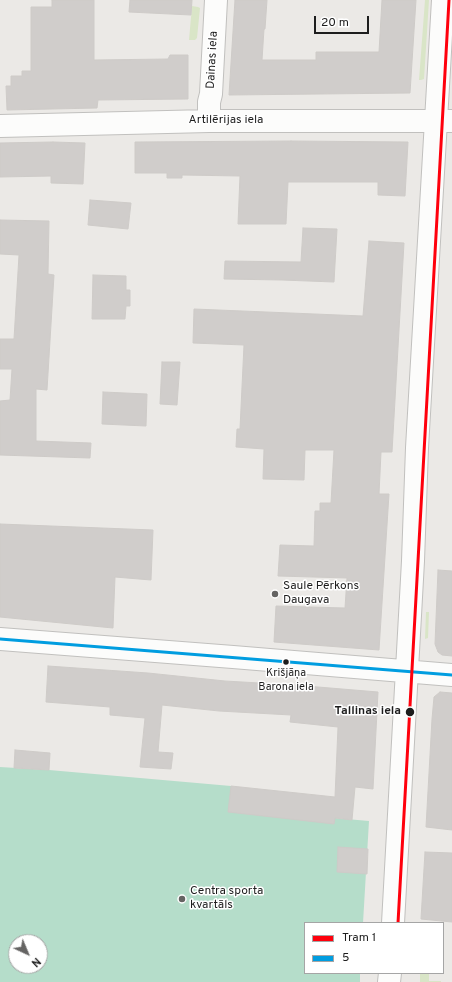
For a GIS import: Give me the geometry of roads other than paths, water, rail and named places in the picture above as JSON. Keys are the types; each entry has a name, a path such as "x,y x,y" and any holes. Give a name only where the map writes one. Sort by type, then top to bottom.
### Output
{"street":[{"name":"Dainas iela","path":"209,121 216,0"},
{"path":"393,922 413,561 417,448 444,121 443,0"},
{"name":"Artilērijas iela","path":"0,126 209,121 444,121"},
{"path":"0,639 452,675"}],"tram line":[{"name":"1","path":"398,922 449,0"}],"place":[{"name":"Saule Pērkons Daugava","path":"275,594"},
{"name":"Krišjāņa Barona iela","path":"286,662"},
{"name":"Tallinas iela","path":"410,712"},
{"name":"Centra sporta kvartāls","path":"182,899"}]}
